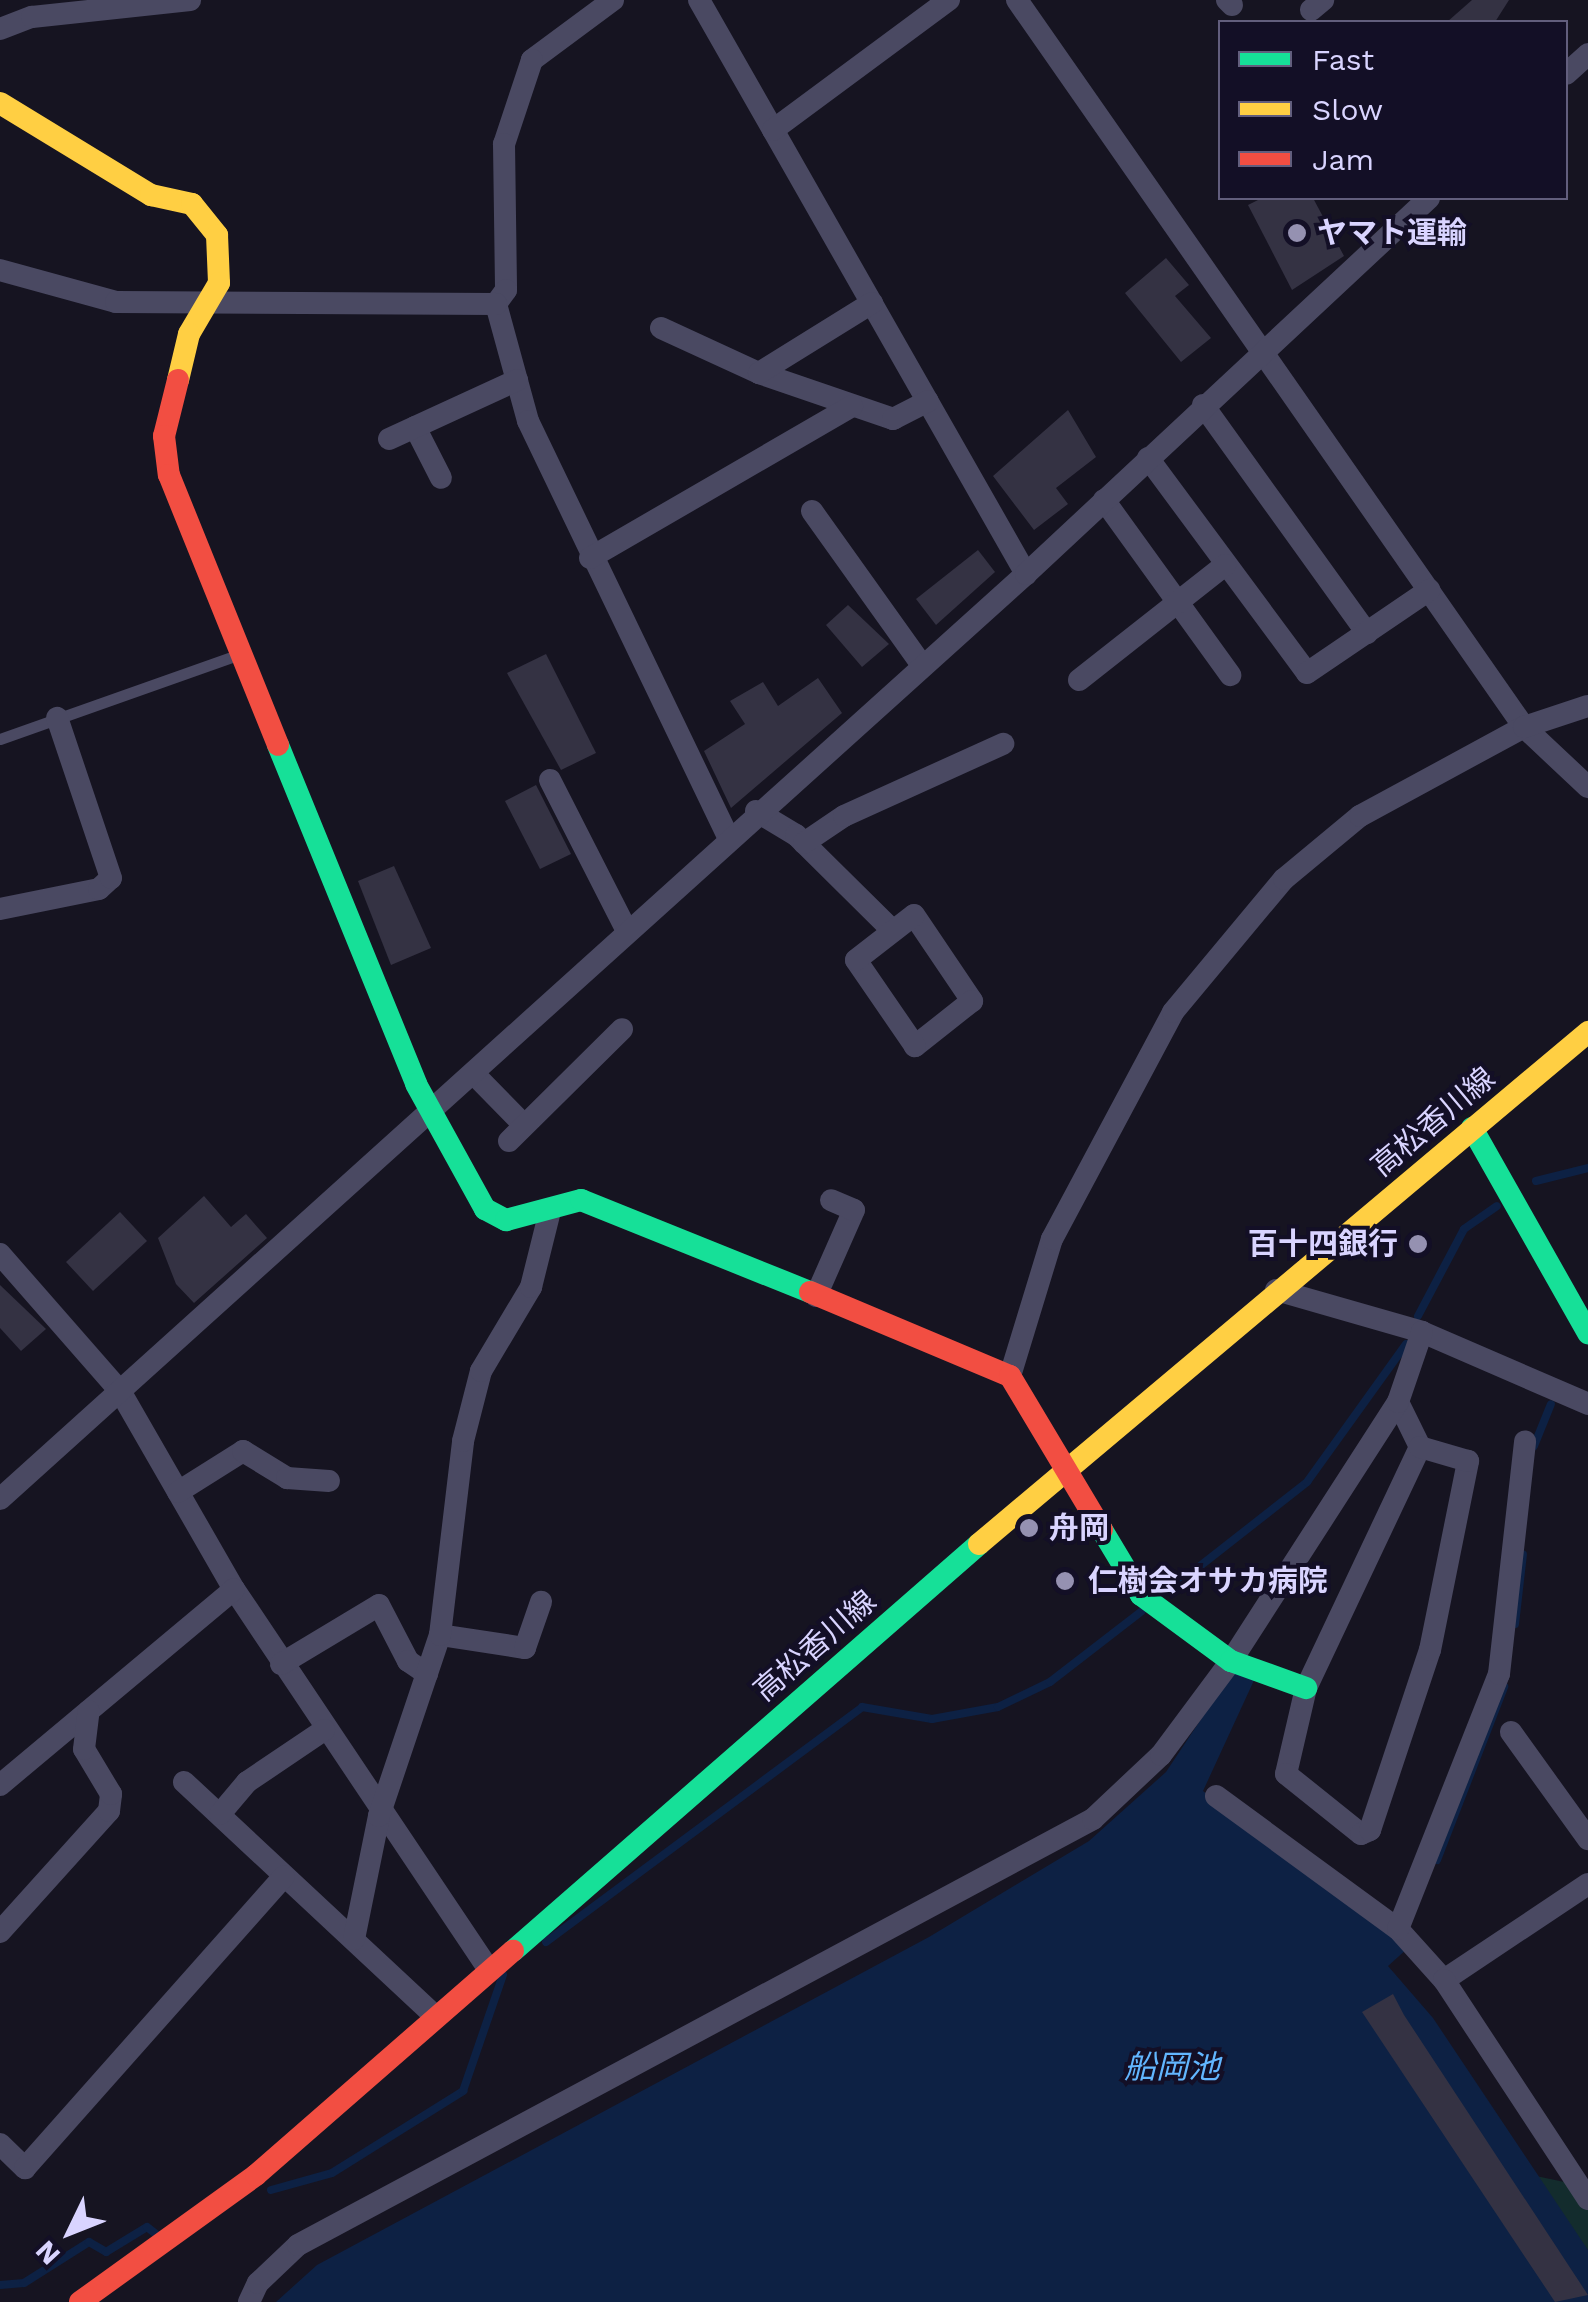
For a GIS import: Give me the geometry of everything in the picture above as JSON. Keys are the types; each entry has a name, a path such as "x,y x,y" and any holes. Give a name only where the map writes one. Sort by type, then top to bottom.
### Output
{"street":[{"path":"0,29 32,17 190,0"},
{"path":"496,304 506,290 504,144 532,60 613,0"},
{"path":"698,0 1026,574"},
{"path":"773,130 949,0"},
{"path":"1017,0 1258,352 1524,727 1588,786"},
{"path":"1568,72 1588,54"},
{"path":"0,103 151,195 192,204 217,235 219,283 188,334 164,436 169,475 237,654 433,1112 485,1209 506,1220 550,1212 581,1200 602,1206 1010,1376 1063,1471 1141,1595 1230,1661 1306,1688"},
{"path":"0,1499 433,1112 728,836 1026,574 1258,352 1427,200"},
{"path":"0,270 116,302 496,304"},
{"path":"758,373 872,303"},
{"path":"496,304 517,380 590,558 728,836"},
{"path":"661,328 758,373 893,419 928,401"},
{"path":"389,439 517,380"},
{"path":"1203,405 1367,633"},
{"path":"590,558 852,406"},
{"path":"415,427 441,478"},
{"path":"1148,458 1307,673 1429,590"},
{"path":"1104,500 1230,675"},
{"path":"812,512 922,665"},
{"path":"1079,680 1225,566"},
{"path":"1010,1376 1052,1239 1173,1012 1329,834 1524,727 1588,706"},
{"path":"0,909 98,890 111,878 57,718"},
{"path":"804,844 844,816 1003,744"},
{"path":"550,780 626,931"},
{"path":"756,811 804,844 893,931"},
{"path":"914,916 972,1001 915,1046 856,960 893,931 914,916"},
{"path":"474,1074 517,1133 622,1029"},
{"name":"高松香川線","path":"80,2302 256,2175 486,1966 1276,1290 1588,1032"},
{"path":"1472,1128 1588,1332"},
{"path":"816,1296 854,1210 832,1200"},
{"path":"354,1939 379,1816 440,1635 464,1441 481,1371 530,1288 550,1212"},
{"path":"0,1254 120,1391 234,1589 379,1816 486,1966"},
{"path":"1276,1290 1422,1332 1588,1404"},
{"path":"249,2302 258,2282 298,2245 1093,1819 1161,1755 1230,1661 1398,1402 1422,1332"},
{"path":"1398,1402 1420,1447 1468,1462 1430,1650 1370,1830 1361,1834 1286,1774 1306,1688 1420,1447"},
{"path":"1398,1929 1498,1674 1524,1441"},
{"path":"178,1492 244,1451 287,1478 329,1481"},
{"path":"0,1785 234,1589"},
{"path":"440,1635 525,1648 542,1602"},
{"path":"282,1664 378,1604 408,1661 427,1674"},
{"path":"0,1932 109,1811 111,1794 84,1749 89,1712"},
{"path":"220,1814 247,1782 324,1730"},
{"path":"1512,1732 1588,1839"},
{"path":"184,1782 434,2014"},
{"path":"1216,1796 1398,1929 1444,1980 1588,2199"},
{"path":"0,2144 25,2168 284,1876"},
{"path":"1444,1980 1588,1884"}],"lane":[{"path":"0,739 237,654"}],"green space":[{"path":"1536,2176 1588,2187 1588,2250 1577,2238"}],"water":[{"name":"船岡池","path":"1237,1665 1256,1676 1203,1791 1408,1948 1388,1966 1433,2018 1588,2250 1588,2302 276,2302 317,2265 929,1937 1089,1841 1166,1772"}],"building":[{"path":"1472,0 1509,0 1496,20 1449,20"},
{"name":"ヤマト運輸","path":"1258,200 1314,200 1344,256 1292,290 1248,205"},
{"path":"1166,258 1189,285 1175,296 1211,338 1181,362 1125,293"},
{"path":"1068,410 1096,457 1056,488 1068,504 1034,530 993,476"},
{"path":"978,550 995,572 936,625 916,599"},
{"path":"848,605 889,644 862,667 826,625"},
{"path":"546,654 596,753 561,770 507,673"},
{"path":"818,678 842,713 731,808 704,751 745,724 730,701 763,682 778,706"},
{"path":"536,785 571,854 540,869 505,801"},
{"path":"394,866 431,948 391,965 358,881"},
{"path":"204,1196 231,1227 246,1214 267,1238 194,1303 176,1284 158,1238"},
{"path":"120,1212 147,1241 93,1291 66,1262"},
{"path":"0,1285 46,1329 21,1351 0,1328"},
{"path":"1393,1994 1588,2295 1555,2302 1362,2012"}],"waterway":[{"path":"1536,1181 1588,1168"},
{"path":"1418,1316 1464,1229 1497,1206"},
{"path":"1172,1588 1307,1482 1406,1344"},
{"path":"1534,1446 1551,1404"},
{"path":"1515,1624 1523,1554"},
{"path":"546,1942 862,1707 932,1719 998,1707 1050,1682 1142,1611"},
{"path":"1437,1860 1504,1687"},
{"path":"271,2190 332,2173 463,2091 503,1975"},
{"path":"0,2285 24,2283 89,2242 106,2252 147,2227 156,2234"}],"traffic: fast":[{"path":"278,745 416,1084 485,1209 506,1220 581,1200 810,1292"},
{"path":"1472,1128 1588,1333"},
{"path":"1102,1530 1141,1595 1231,1661 1306,1688"},
{"path":"513,1951 979,1544"}],"traffic: slow":[{"path":"0,103 151,195 192,204 217,235 219,283 189,334 178,380"},
{"path":"979,1544 1588,1032"}],"traffic: jam":[{"path":"178,380 164,436 169,475 278,745"},
{"path":"810,1292 1010,1376 1102,1530"},
{"path":"80,2302 256,2175 513,1951"}],"place":[{"name":"ヤマト運輸","path":"1297,233"},
{"name":"百十四銀行","path":"1418,1244"},
{"name":"舟岡","path":"1029,1528"},
{"name":"仁樹会オサカ病院","path":"1065,1581"}]}
